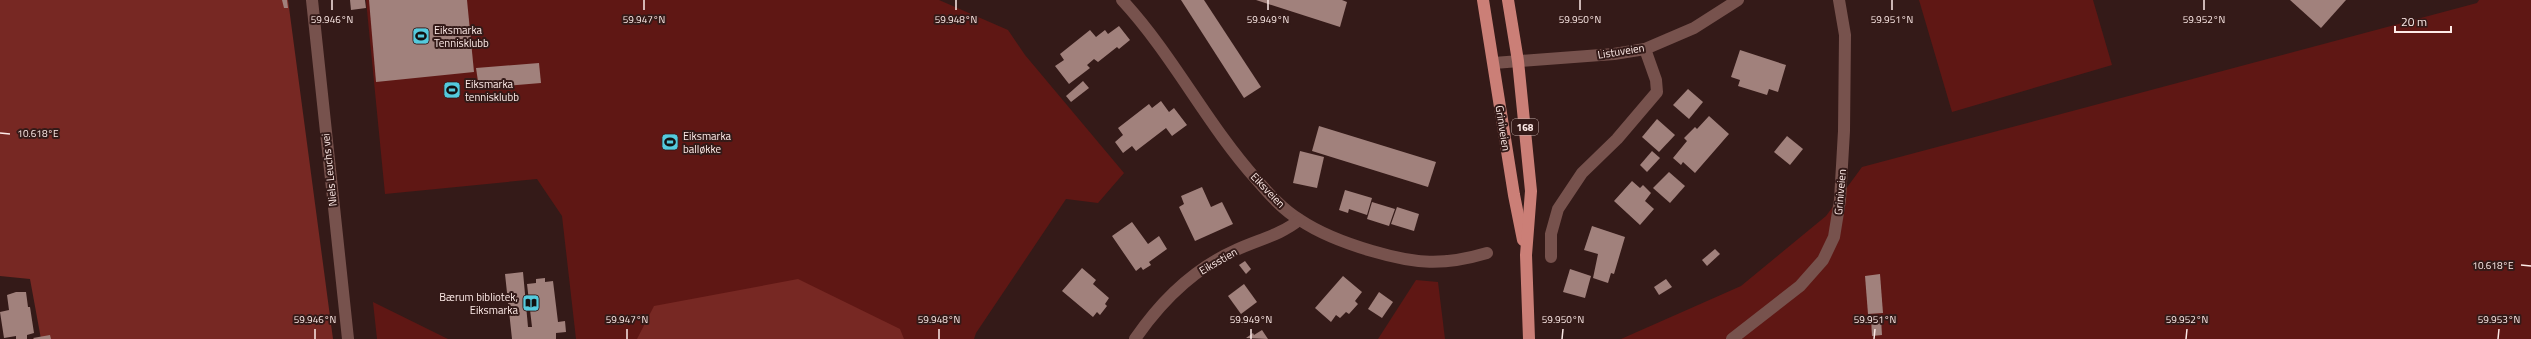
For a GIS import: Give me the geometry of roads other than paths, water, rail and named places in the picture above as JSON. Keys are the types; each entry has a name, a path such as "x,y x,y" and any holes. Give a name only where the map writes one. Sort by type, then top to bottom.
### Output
{"main road":[{"name":"Griniveien","path":"1483,0 1514,195 1526,255"},
{"name":"Griniveien","path":"1508,0 1518,61 1531,191 1526,255 1529,339"}],"street":[{"name":"Niels Leuchs vei","path":"312,0 348,339"},
{"name":"Eiksveien","path":"1122,0 1178,71 1225,142 1274,200 1300,220 1349,244 1414,261 1453,262 1487,253"},
{"name":"Listuveien","path":"1494,63 1614,54 1645,49 1694,28 1738,0"},
{"name":"Griniveien","path":"1732,339 1800,286 1823,260 1834,237 1840,200 1844,131 1845,35 1839,0"},
{"path":"1551,258 1551,234 1558,209 1582,173 1617,139 1657,92 1656,80 1645,49"},
{"name":"Eiksstien","path":"1135,339 1168,297 1202,268 1236,250 1289,228 1300,220"}],"place":[{"name":"Eiksmarka Tennisklubb","path":"421,36"},
{"name":"Eiksmarka tennisklubb","path":"452,90"},
{"name":"Eiksmarka balløkke","path":"670,142"},
{"name":"Bærum bibliotek, Eiksmarka","path":"531,303"}]}
